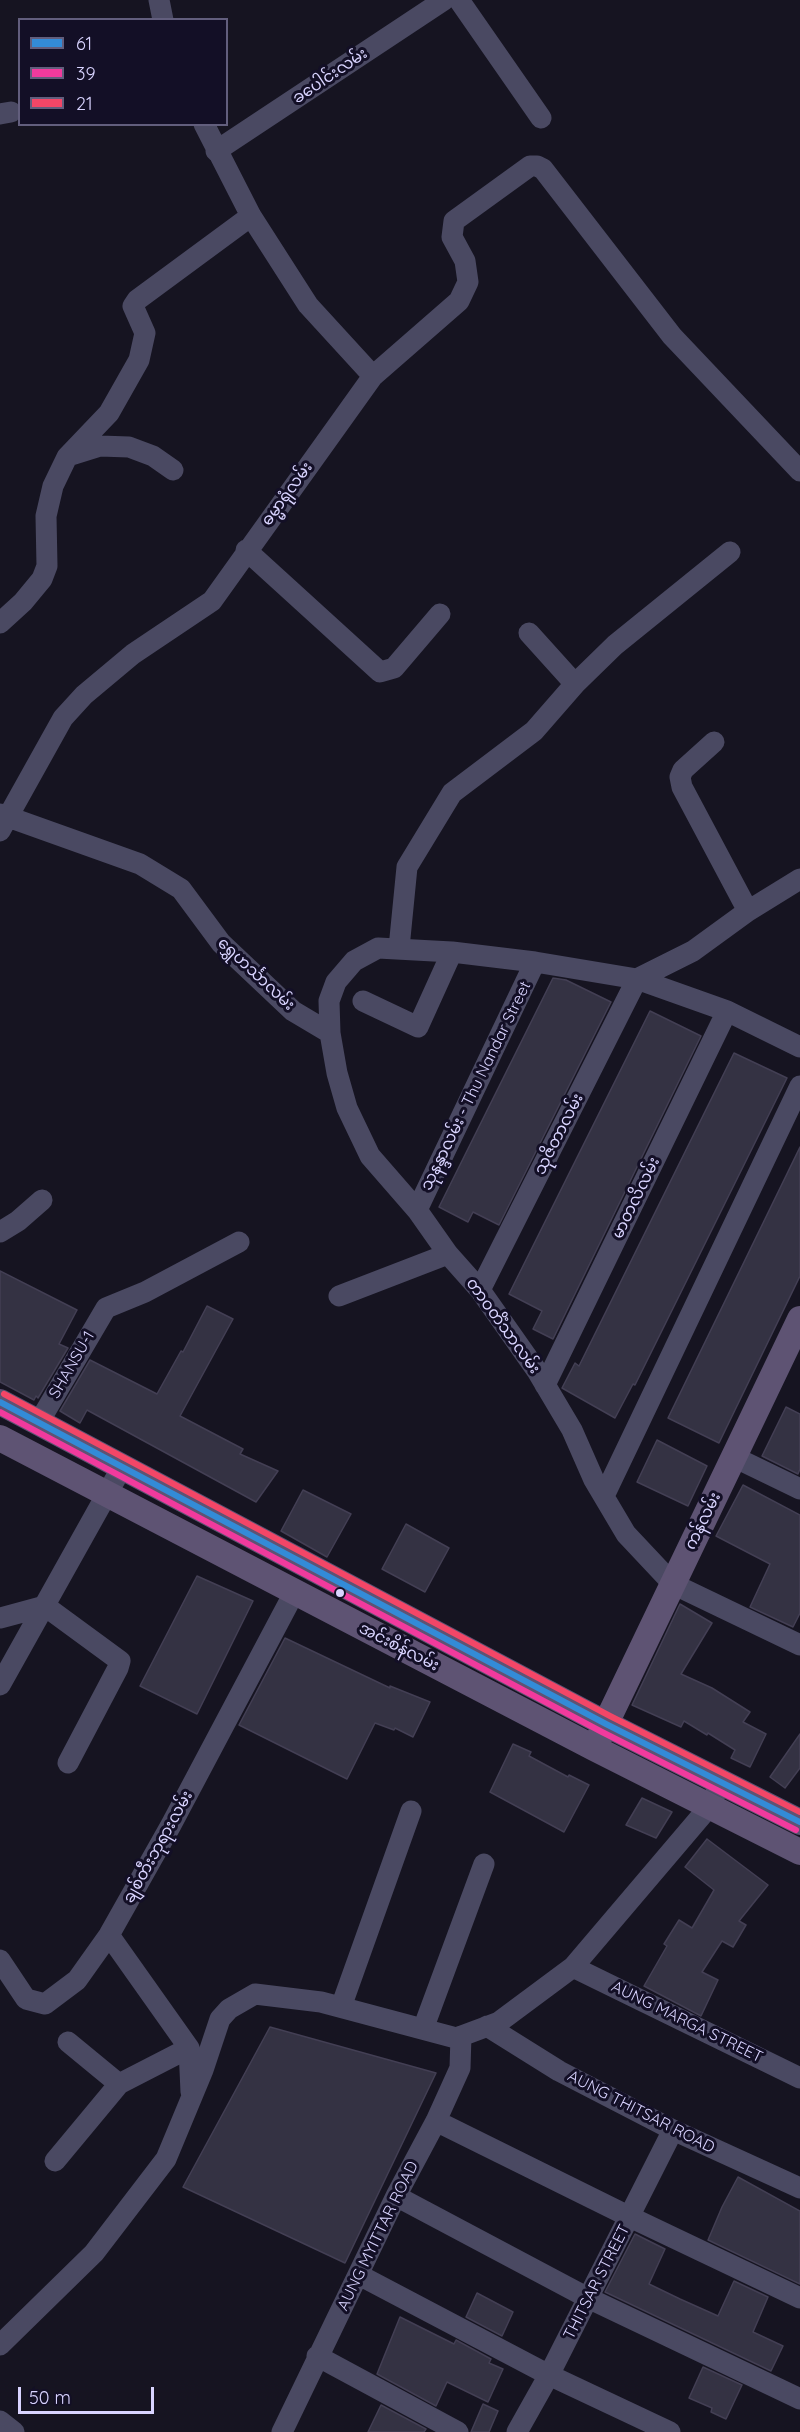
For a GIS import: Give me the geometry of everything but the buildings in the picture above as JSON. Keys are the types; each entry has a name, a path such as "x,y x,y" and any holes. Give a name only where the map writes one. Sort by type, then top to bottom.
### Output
{"main road":[{"name":"ကန်လမ်း","path":"594,1748 734,1457 797,1335"},
{"path":"0,1402 606,1724 800,1822"},
{"name":"အင်းစိန်လမ်း","path":"0,1438 294,1593 800,1852"}],"street":[{"path":"159,0 163,18"},
{"name":"ခပေါင်းလမ်း","path":"216,151 444,0"},
{"path":"459,0 541,118"},
{"path":"205,126 250,216 308,304 373,376"},
{"name":"ဓမ္မာရုံလမ်း","path":"3,821 63,718 133,654 212,601 246,550 373,376 459,301 468,282 465,261 452,237 454,221 530,166 543,169 672,336 800,471"},
{"path":"0,623 23,602 42,579 47,566 46,516 54,486 68,457 109,413 139,360 145,333 133,311 133,306 137,300 250,216"},
{"path":"68,457 100,446 129,447 153,456 173,470"},
{"path":"246,550 380,672 394,668 440,614"},
{"path":"730,552 615,645 575,684 534,731 452,793 408,867 399,948 535,962 637,979 727,1011 800,1047"},
{"path":"529,633 575,684"},
{"path":"714,742 683,770 680,777 682,788 748,911"},
{"name":"ရွှေဟင်္သာလမ်း","path":"3,821 140,864 181,889 220,943 293,1011 330,1033"},
{"path":"637,979 693,951 748,911 800,879"},
{"name":"တာဝတိံသာလမ်း","path":"399,948 378,948 354,961 336,982 329,1000 330,1033 347,1108 370,1156 417,1210 448,1254 480,1290 545,1385 572,1430 594,1480 626,1534 673,1584"},
{"path":"363,1001 418,1027 452,952"},
{"name":"သုနန္ဒာလမ်း - Thu Nandar Street","path":"417,1210 535,962"},
{"name":"သုဇိတာလမ်း","path":"480,1290 637,979"},
{"name":"မာတလိလမ်း","path":"545,1385 727,1011"},
{"path":"604,1496 800,1086"},
{"path":"0,1232 18,1221 42,1200"},
{"name":"SHANSU-1","path":"39,1422 106,1308 145,1292 239,1242"},
{"path":"339,1296 448,1254"},
{"path":"734,1457 800,1490"},
{"path":"0,1685 108,1496 122,1467"},
{"path":"673,1584 800,1645"},
{"name":"ချစ်တီးဘုရားလမ်း","path":"0,1960 26,1999 45,2004 77,1980 109,1935 171,1825 294,1593"},
{"path":"0,1618 45,1606"},
{"path":"45,1606 120,1661 68,1763"},
{"path":"0,2344 94,2253 166,2159 220,2019 229,2008 255,1994 321,2002 456,2038 499,2022 573,1967 709,1807 721,1782"},
{"path":"341,2007 411,1811"},
{"path":"423,2029 484,1864"},
{"path":"109,1935 189,2048 191,2098"},
{"name":"AUNG MARGA STREET","path":"573,1967 800,2078"},
{"name":"AUNG THITSAR ROAD","path":"487,2026 559,2071 673,2130 800,2188"},
{"name":"AUNG MYITTAR ROAD","path":"282,2432 317,2356 396,2196 436,2121 460,2068 461,2036"},
{"path":"68,2042 119,2084"},
{"path":"55,2161 119,2084 189,2048"},
{"path":"436,2121 800,2298"},
{"name":"THITSAR STREET","path":"517,2432 549,2375 673,2130"},
{"path":"396,2196 588,2298 800,2399"},
{"path":"359,2275 549,2375 670,2432"},
{"path":"317,2356 458,2432"},
{"path":"0,2421 14,2432"}],"transit line":[{"name":"21","path":"4,1394 610,1716 800,1812"},
{"name":"61","path":"0,1402 606,1724 800,1822"},
{"name":"39","path":"0,1412 602,1732 796,1830"}]}
